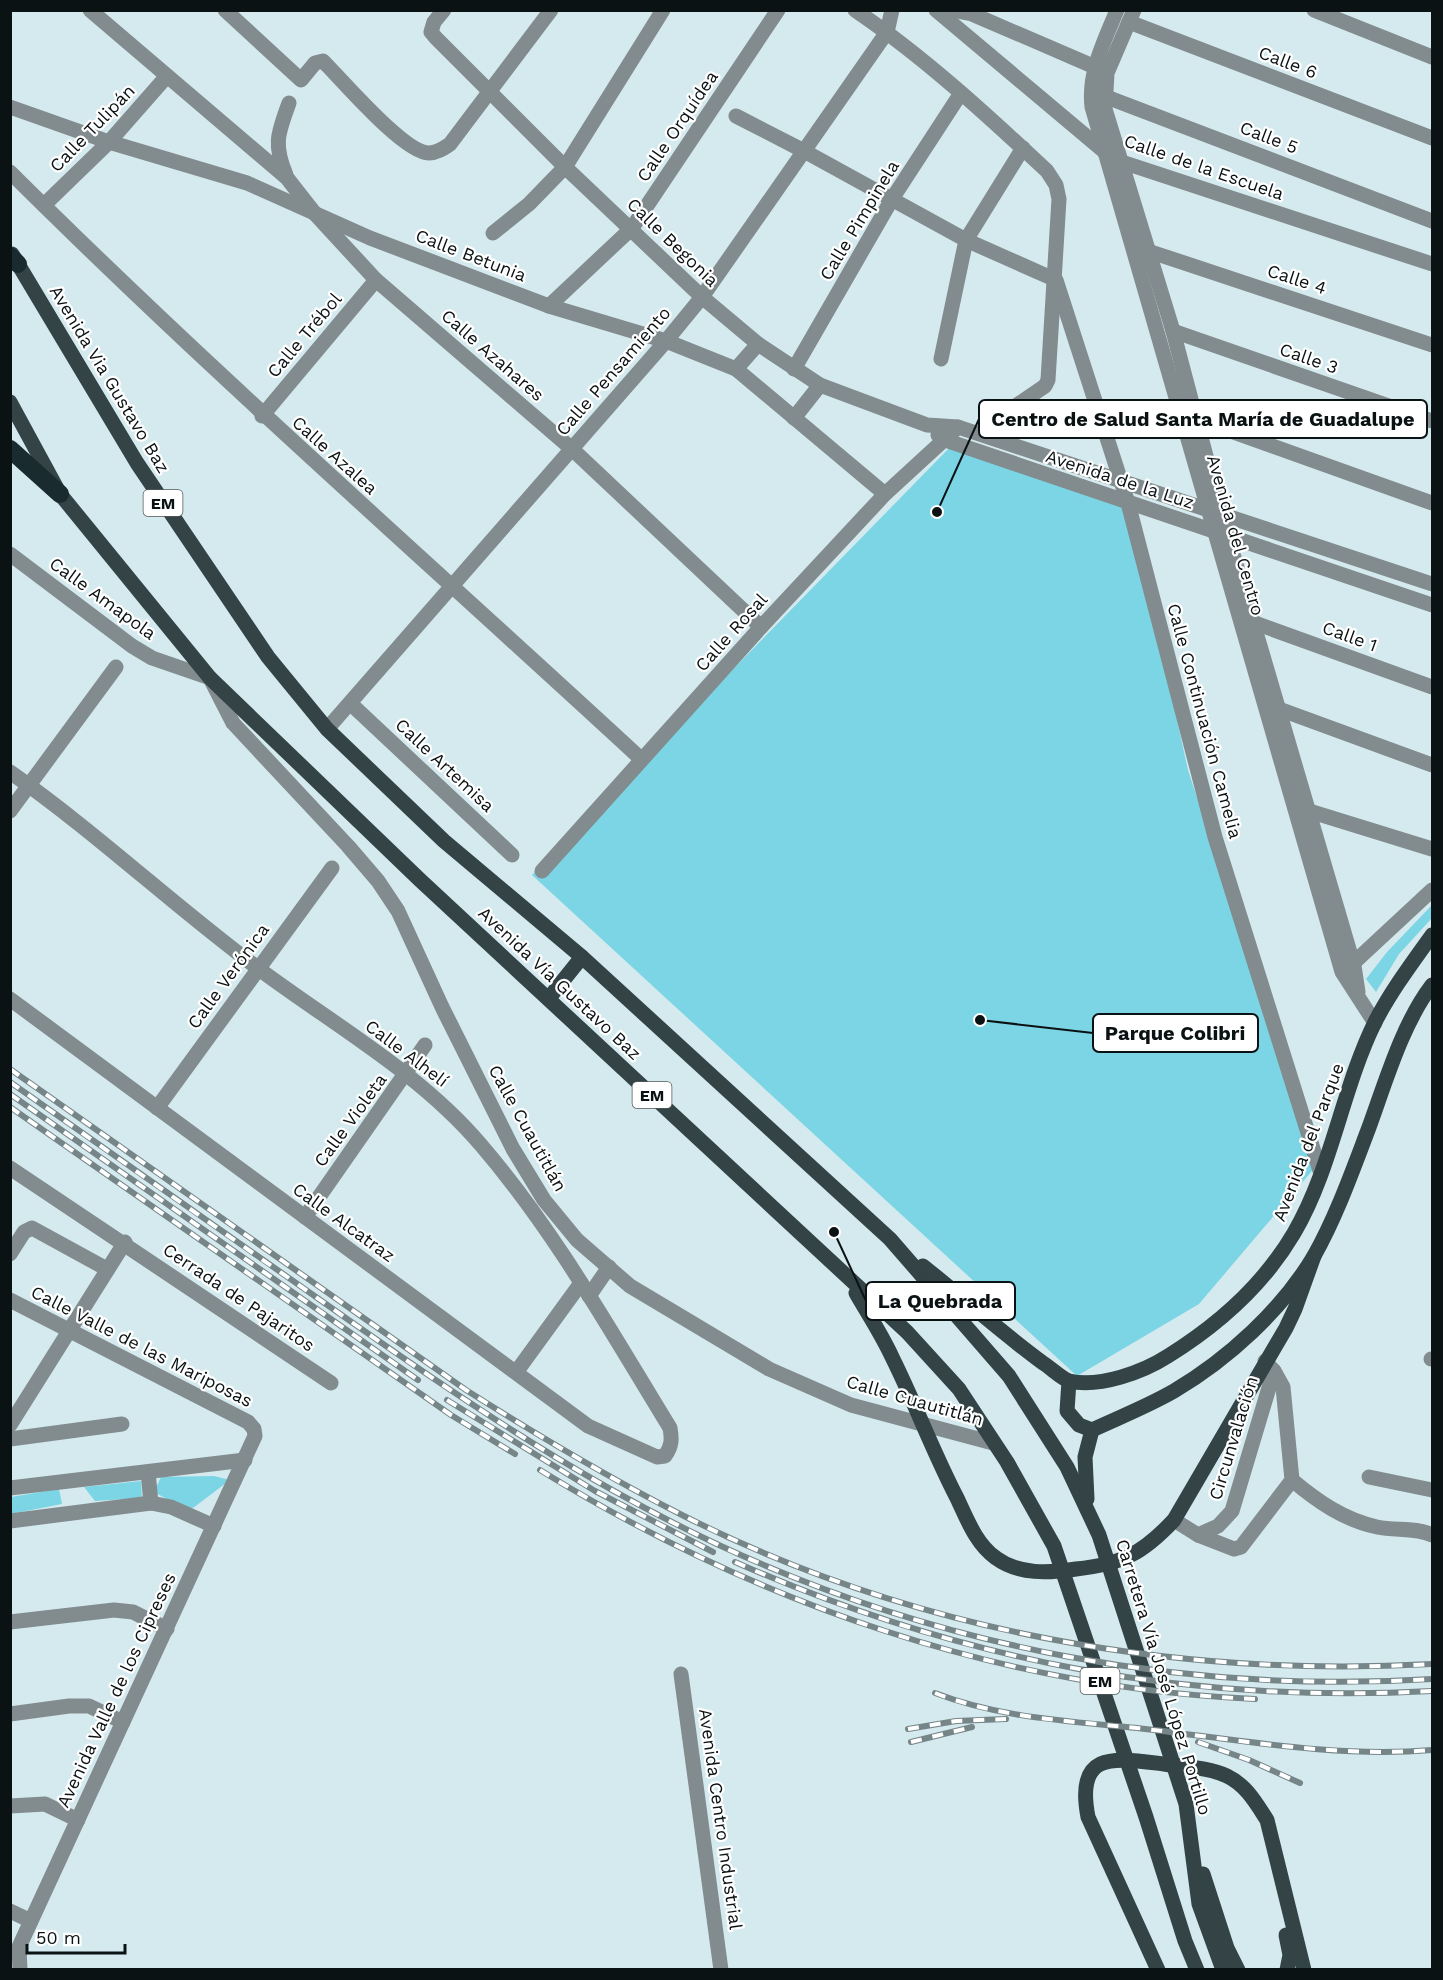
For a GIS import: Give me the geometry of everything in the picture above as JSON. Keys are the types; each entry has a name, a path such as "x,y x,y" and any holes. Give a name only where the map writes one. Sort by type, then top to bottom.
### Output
{"highway":[{"path":"10,449 60,494"}],"main road":[{"name":"Avenida Via Gustavo Baz","path":"13,257 137,463 268,657 327,729"},
{"name":"EM","path":"10,402 60,494 210,678"},
{"name":"Avenida Vía Gustavo Baz","path":"210,678 420,880 907,1332 959,1389 1054,1546 1146,1817 1185,1941 1197,1970"},
{"name":"Avenida Vía Gustavo Baz","path":"327,729 444,841 582,957 890,1239 1009,1376 1044,1427 1088,1508 1099,1535"},
{"name":"Avenida del Parque","path":"1069,1381 1112,1380 1155,1364 1184,1346 1239,1302 1271,1268 1294,1232 1320,1171 1375,1023 1407,969 1432,935"},
{"path":"549,998 582,957"},
{"path":"849,1280 891,1355 977,1539 996,1559 1022,1569 1045,1573 1104,1566 1129,1557 1152,1543 1174,1520 1269,1366 1356,1162 1402,1040 1432,985"},
{"path":"890,1239 1028,1352 1069,1381 1067,1411 1079,1425 1092,1430 1157,1400 1202,1372 1249,1334 1281,1300 1314,1256"},
{"path":"1088,1508 1085,1457 1092,1430"},
{"name":"Carretera Vía José López Portillo","path":"1099,1535 1186,1804 1194,1847 1200,1904 1223,1970"},
{"path":"1158,1970 1089,1817 1084,1795 1088,1775 1101,1763 1116,1758 1204,1769 1226,1775 1254,1799 1267,1820 1304,1970"},
{"path":"1194,1847 1227,1948 1238,1970"},
{"path":"1283,1881 1280,1901 1290,1955 1287,1970"}],"street":[{"name":"Calle Azahares","path":"90,10 287,178 316,215 376,280 572,449 760,627"},
{"path":"225,10 301,80 315,63 323,61 406,145 428,153 441,150 450,144 551,10"},
{"name":"Calle Begonia","path":"444,10 434,22 431,32 565,167 632,228 702,297 758,344 820,386 927,425"},
{"path":"493,233 529,204 565,167 663,10"},
{"name":"Calle Orquídea","path":"549,306 632,228 778,10"},
{"name":"Calle Continuación Camelia","path":"855,10 887,32 961,93 1047,171 1056,185 1059,200 1056,280 1048,380 1045,386 1001,416"},
{"name":"Calle Pensamiento","path":"327,729 702,297 887,32 892,10"},
{"name":"Calle de la Escuela","path":"936,10 1105,152 1122,162 1432,264"},
{"path":"952,10 972,14 1101,70"},
{"name":"Avenida del Centro","path":"1117,10 1097,93 1105,152 1221,533 1348,969 1359,998 1375,1023"},
{"path":"1314,10 1432,57"},
{"name":"Avenida del Centro","path":"1101,70 1132,16"},
{"name":"Calle 6","path":"1132,16 1432,138"},
{"name":"Calle Tulipán","path":"44,205 110,142 167,76"},
{"name":"Calle Pimpinela","path":"794,369 892,200 961,93"},
{"name":"Avenida del Centro","path":"1097,93 1122,162 1173,331 1197,419 1214,510"},
{"name":"Calle 5","path":"1097,93 1432,221"},
{"name":"Calle Azahares","path":"287,178 276,149 279,129 289,103"},
{"name":"Calle Betunia","path":"10,106 110,142 247,183 316,215 549,306 666,341 736,369 885,494"},
{"path":"736,116 966,240 1056,280"},
{"path":"941,359 966,240 1023,148"},
{"name":"Calle Azalea","path":"10,172 262,416 452,584 641,759"},
{"name":"Calle 4","path":"1148,251 1432,345"},
{"name":"Calle Trébol","path":"262,416 376,280"},
{"name":"Calle Continuación Camelia","path":"1056,280 1128,503 1215,837 1320,1171"},
{"name":"Calle 3","path":"1173,331 1432,421"},
{"path":"736,369 758,344"},
{"path":"794,418 820,386"},
{"path":"1197,419 1432,503"},
{"name":"Avenida de la Luz","path":"927,425 958,427 1432,584"},
{"name":"Avenida de la Luz","path":"927,425 945,440 1432,605"},
{"name":"Calle Rosal","path":"542,872 760,627 885,494 958,427"},
{"name":"Avenida del Centro","path":"1221,533 1255,623 1310,811 1348,969"},
{"name":"Calle Amapola","path":"10,554 132,646 152,658 210,678"},
{"name":"Calle 1","path":"1255,623 1432,687"},
{"path":"10,811 116,667"},
{"name":"Calle Cuautitlán","path":"210,678 234,723 378,881 398,911 442,1007 513,1149 544,1200 577,1240 630,1286 769,1369 852,1405 993,1443"},
{"name":"Calle Artemisa","path":"351,704 512,855"},
{"path":"1279,709 1432,765"},
{"name":"Calle Alhelí","path":"10,772 258,968 406,1075 451,1113 482,1145 585,1289 670,1428 672,1438 665,1456"},
{"path":"1310,811 1432,849"},
{"name":"Calle Verónica","path":"157,1108 332,868"},
{"path":"1348,969 1432,890"},
{"name":"Calle Alcatraz","path":"10,999 517,1371 588,1426 657,1457 665,1456"},
{"name":"Calle Violeta","path":"305,1217 425,1045"},
{"name":"Cerrada de Pajaritos","path":"10,1168 125,1242 331,1383"},
{"path":"10,1254 24,1232 32,1228 107,1269"},
{"path":"10,1425 125,1242"},
{"path":"517,1371 585,1289 609,1267"},
{"name":"Calle Valle de las Mariposas","path":"10,1300 248,1422 254,1429"},
{"name":"Circunvalación","path":"1269,1366 1283,1387 1292,1480"},
{"name":"Circunvalación","path":"1198,1535 1218,1526 1232,1511 1269,1366"},
{"path":"10,1438 122,1424"},
{"name":"Avenida Valle de los Cipreses","path":"21,1970 19,1947 245,1460 255,1436 254,1429"},
{"path":"10,1488 245,1460"},
{"path":"148,1472 151,1503"},
{"path":"1369,1477 1432,1490"},
{"path":"1174,1520 1198,1535 1228,1549 1241,1547 1292,1480 1318,1502 1347,1517 1377,1527 1432,1535"},
{"path":"10,1521 151,1503 171,1507 214,1526"},
{"path":"10,1622 114,1610 133,1611 166,1629"},
{"name":"Avenida Centro Industrial","path":"681,1674 722,1970"},
{"path":"10,1714 69,1706 88,1706 123,1722"},
{"path":"10,1806 45,1804 78,1820"},
{"path":"10,1911 31,1921"}],"shaded area":[{"path":"956,441 1131,511 1188,770 1317,1165 1199,1304 1077,1376 532,875"},
{"path":"1432,905 1432,918 1399,954 1376,992 1366,979 1387,952"},
{"path":"214,1476 230,1480 189,1511 154,1492 161,1477"},
{"path":"141,1481 142,1498 95,1501 84,1487"},
{"path":"59,1489 62,1504 11,1514 11,1497"}],"railway":[{"path":"10,1069 466,1390 546,1440 628,1487 684,1516 772,1556 862,1590 955,1617 1049,1639 1144,1654 1240,1663 1336,1666 1432,1664"},
{"path":"10,1082 463,1399 513,1431 615,1492 668,1520 721,1546 805,1582 892,1612 979,1637 1069,1657 1159,1671 1250,1679 1341,1682 1432,1679"},
{"path":"10,1094 418,1380"},
{"path":"10,1107 451,1415 515,1454"},
{"path":"447,1400 595,1491 713,1552"},
{"path":"540,1470 622,1518 707,1560 794,1598 883,1630 974,1657 1066,1677 1160,1691 1255,1699"},
{"path":"735,1562 904,1626 990,1650 1076,1668 1163,1682 1251,1690 1341,1693 1432,1691"},
{"path":"935,1693 984,1708 1035,1717 1247,1742 1358,1751 1432,1750"},
{"path":"908,1729 956,1721 1006,1719"},
{"path":"911,1742 972,1727"},
{"path":"1198,1742 1249,1760 1300,1783"}],"place":[{"name":"Centro de Salud Santa María de Guadalupe","path":"937,512"},
{"name":"Parque Colibri","path":"980,1020"},
{"name":"La Quebrada","path":"834,1232"}]}
